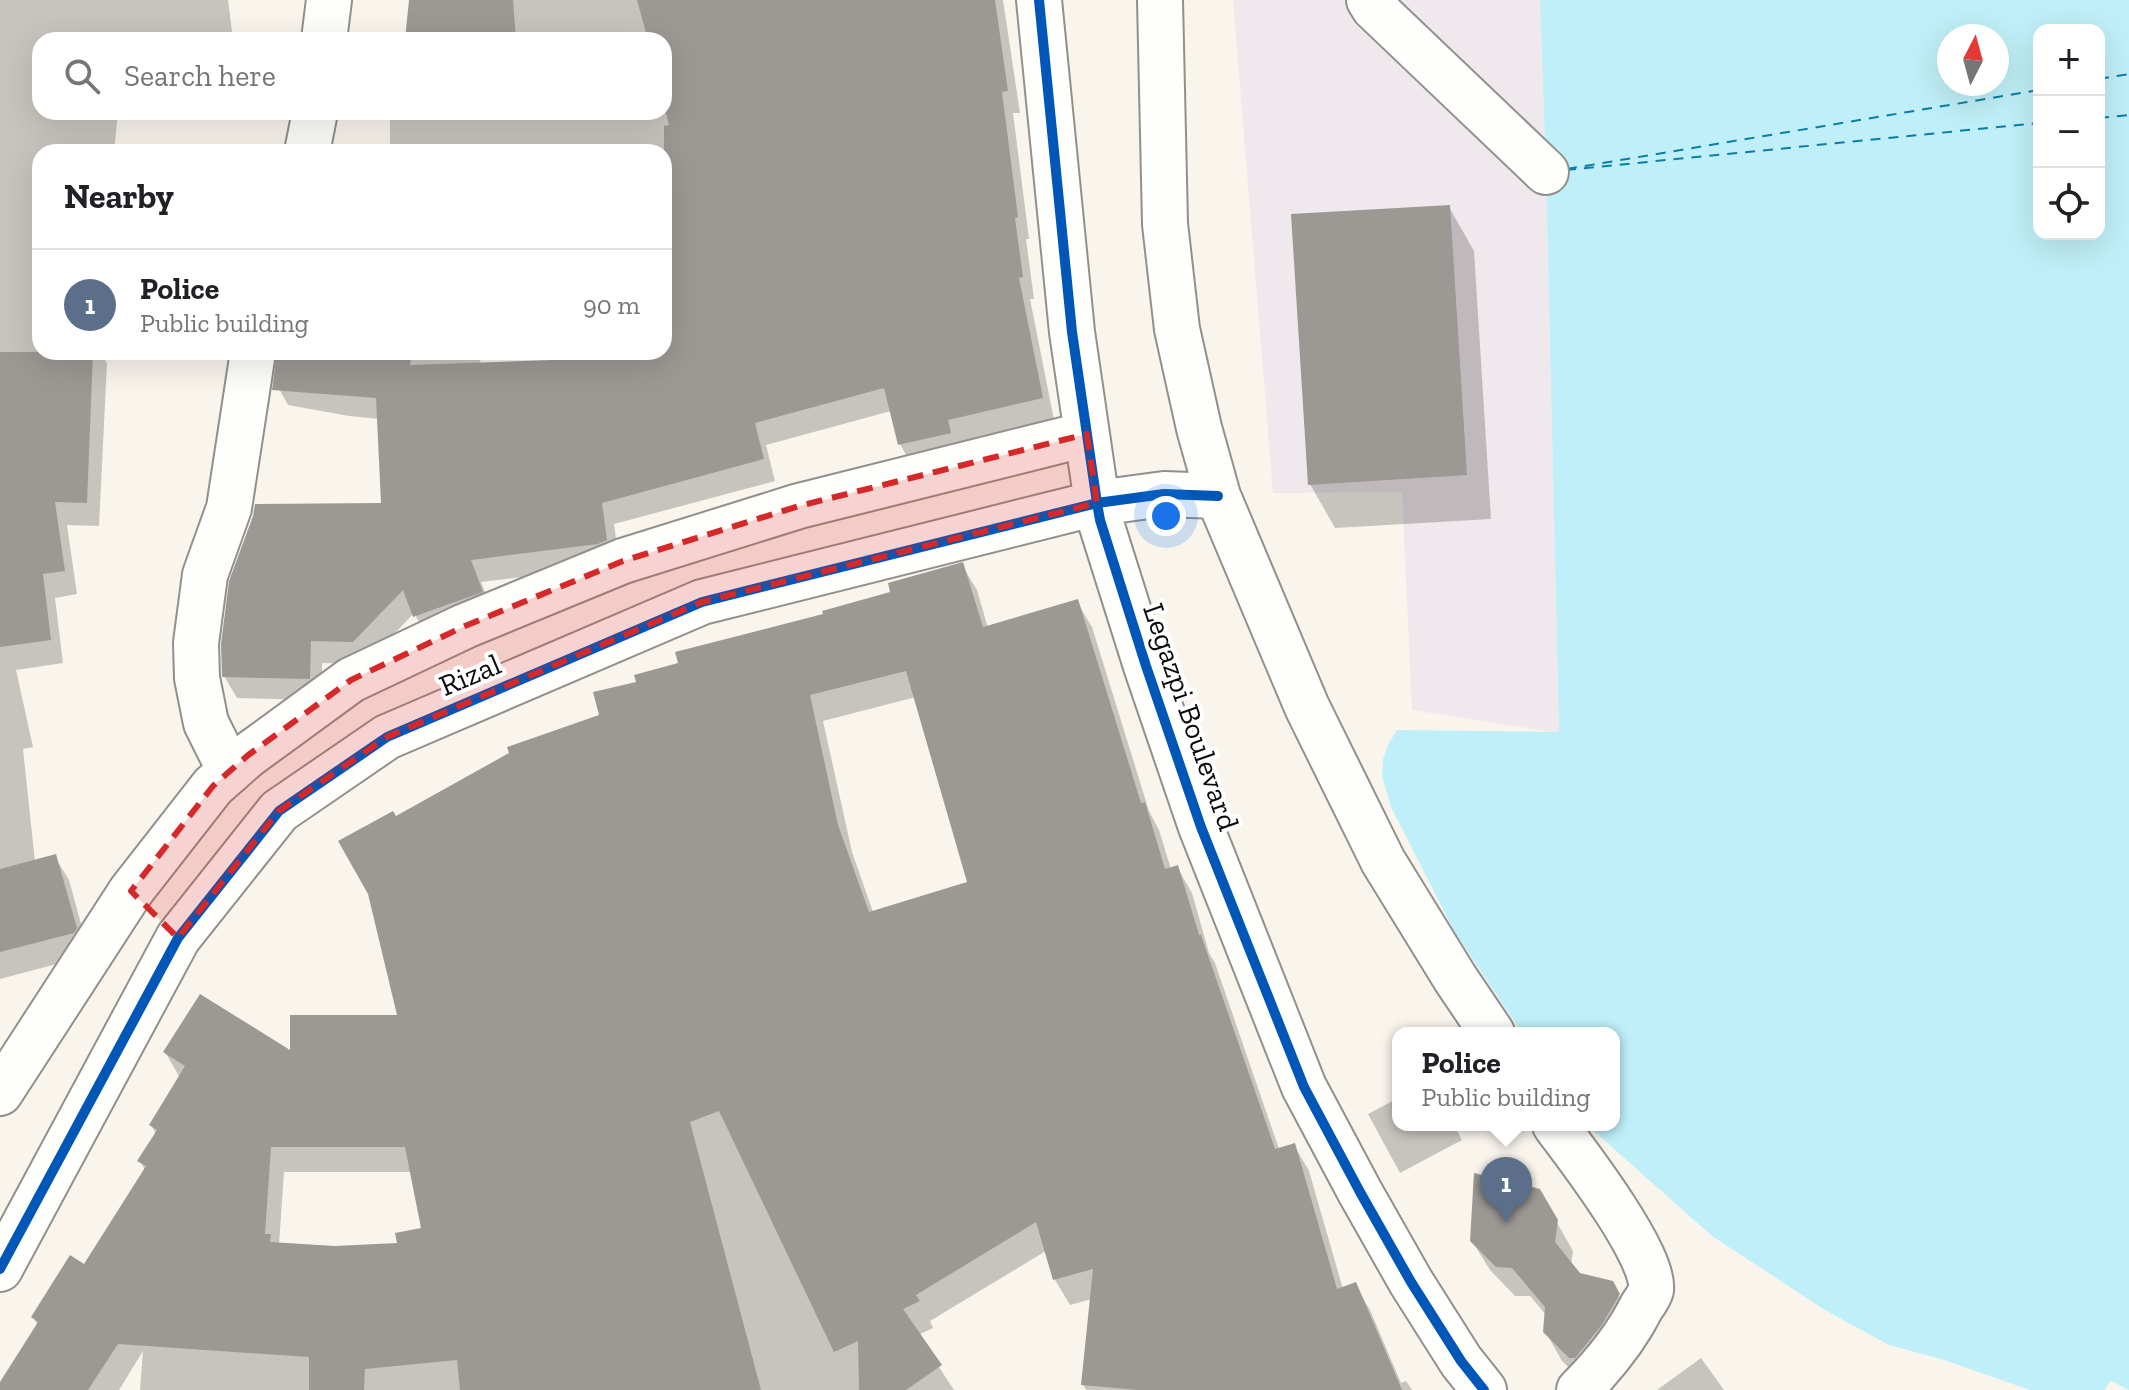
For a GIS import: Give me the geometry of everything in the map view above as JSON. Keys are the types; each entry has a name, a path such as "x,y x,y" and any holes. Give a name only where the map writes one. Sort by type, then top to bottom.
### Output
{"street":[{"path":"325,32 329,0"},
{"name":"Legazpi Boulevard","path":"1039,0 1072,332 1097,503 1146,666 1201,827 1304,1087 1411,1282 1461,1361 1484,1390"},
{"path":"1160,0 1165,224 1177,329 1218,496 1307,707 1383,861 1488,1027"},
{"path":"1369,0 1546,172"},
{"path":"309,144 313,120"},
{"path":"221,778 197,678 196,643 205,575 229,508 252,360"},
{"name":"Rizal","path":"0,1093 131,891 221,778 351,680 465,626 623,561 799,506 1087,434"},
{"name":"Rizal","path":"0,1269 178,938 279,811 387,737 702,602 1097,503 1164,494 1218,496"},
{"path":"131,891 178,938"},
{"path":"1559,1131 1599,1186 1646,1262 1651,1289 1634,1322 1605,1364 1579,1390"}],"highlighted area":[{"path":"1087,434 1097,503 702,602 387,737 279,811 178,938 131,891 213,786 247,756 351,680 465,626 623,561 799,506"}],"shaded area":[{"path":"1233,0 1540,0 1559,733 1412,710 1402,492 1273,493"}],"water":[{"path":"1540,0 2129,0 2129,1390 2111,1381 2104,1390 2030,1390 1941,1359 1889,1345 1825,1310 1712,1236 1594,1131 1620,1131 1620,1027 1518,1027 1454,931 1391,807 1382,776 1383,759 1397,730 1559,732"}],"building":[{"path":"409,0 513,0 515,32 406,32"},
{"path":"637,0 995,0 1008,91 1002,92 1018,217 1015,218 1023,277 1019,278 1043,398 948,420 951,433 898,445 884,388 755,423 764,459 602,503 607,540 598,544 471,560 483,592 413,617 403,590 353,642 311,641 310,679 222,677 221,644 229,581 255,504 381,503 376,398 272,390 276,360 411,360 410,365 672,360 672,144 664,144 664,126 669,125 668,120 672,120 672,32 646,32"},
{"path":"1450,205 1467,475 1308,485 1291,214"},
{"path":"0,352 32,352 32,360 93,360 87,503 55,502 65,571 43,574 51,640 0,647"},
{"path":"963,562 983,627 1078,599 1141,803 1145,802 1165,869 1178,865 1199,935 1275,1149 1295,1143 1337,1289 1356,1282 1402,1390 1138,1390 1081,1385 1093,1269 1053,1280 1036,1222 916,1295 920,1301 903,1309 942,1365 906,1390 859,1390 858,1341 834,1352 719,1111 690,1122 761,1390 460,1390 457,1360 365,1369 364,1390 309,1390 309,1357 118,1344 88,1390 0,1390 0,1382 38,1322 31,1317 70,1255 84,1264 146,1166 137,1161 157,1130 149,1125 185,1066 163,1052 200,994 290,1050 290,1015 397,1015 368,894 338,841 393,811 396,816 509,753 507,747 599,715 593,692 636,682 634,675 678,663 675,652 823,614 822,611 890,592 888,583","holes":["906,671 967,882 869,912 838,825 810,695","271,1147 405,1147 421,1228 395,1233 397,1243 335,1246 270,1242 271,1234 265,1234"]},
{"path":"56,854 77,928 74,933 0,952 0,869"},
{"path":"1474,1173 1540,1189 1558,1220 1555,1242 1580,1273 1613,1281 1620,1294 1601,1326 1575,1358 1569,1358 1543,1332 1545,1307 1512,1268 1496,1267 1470,1241"}],"ferry route":[{"path":"2105,78 2129,74"},
{"path":"1567,169 2033,91"},
{"path":"2105,117 2129,115"},
{"path":"1566,170 2033,124"}],"cycle path":[{"path":"1039,0 1072,332 1097,503 1146,666 1201,827 1304,1087 1411,1282 1461,1361 1484,1390"},
{"path":"0,1269 178,938 279,811 387,737 702,602 1097,503 1164,494 1218,496"}],"place":[{"name":"Police","path":"1506,1223"}]}
